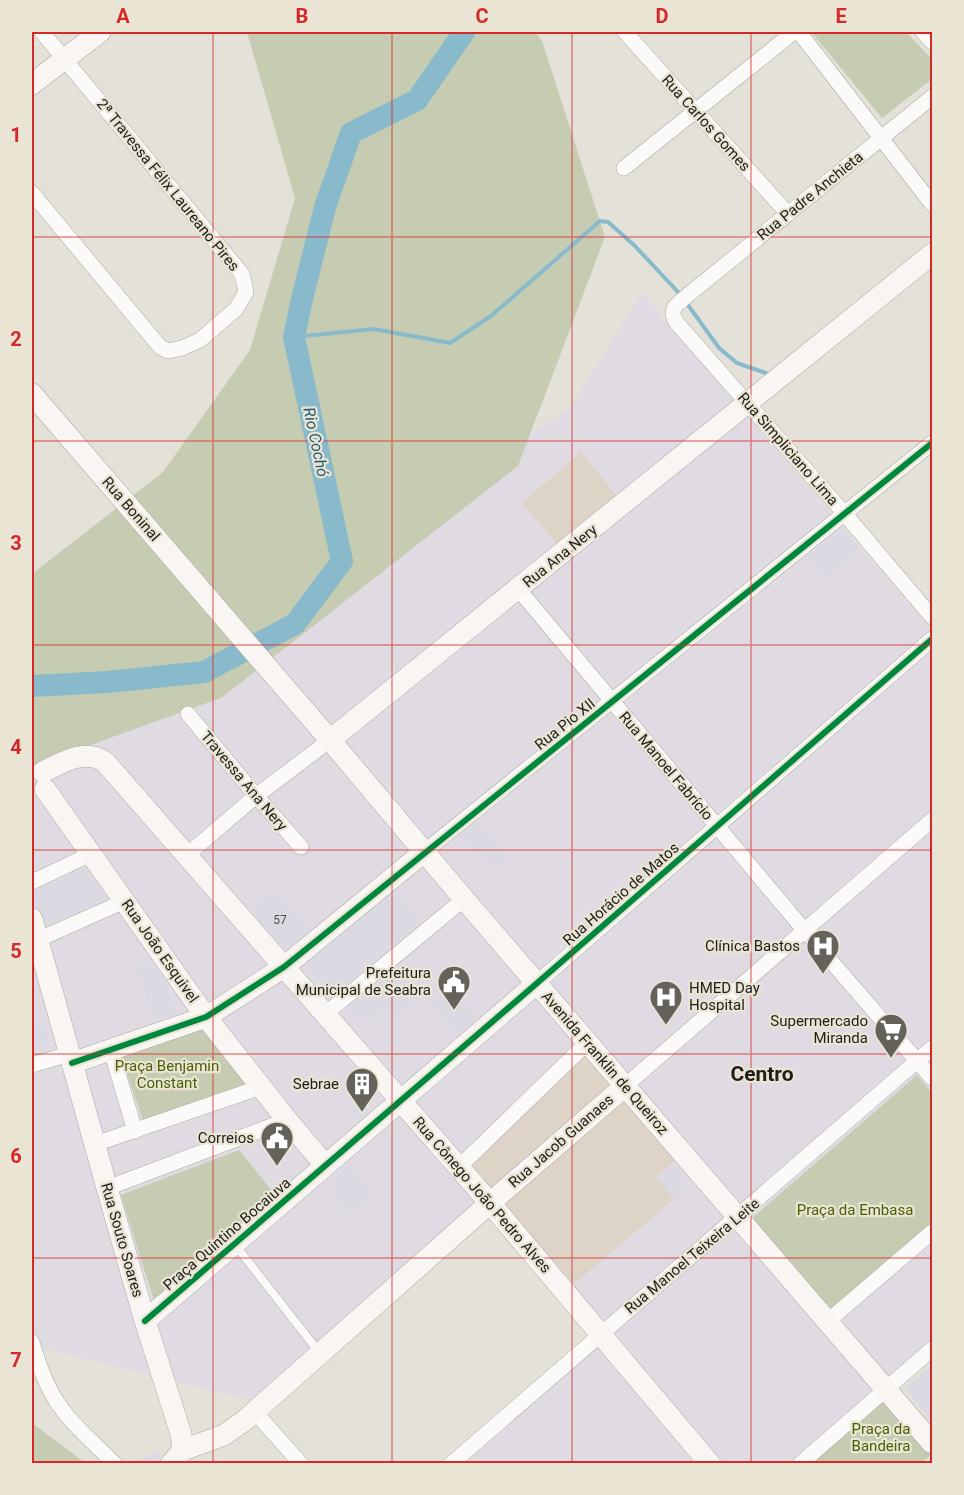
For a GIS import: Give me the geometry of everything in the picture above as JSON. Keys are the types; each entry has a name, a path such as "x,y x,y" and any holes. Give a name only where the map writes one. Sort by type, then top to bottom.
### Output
{"street":[{"name":"2ª Travessa Félix Laureano Pires","path":"32,193 160,346 168,351 183,348 200,340 236,309 246,292 242,274 42,32"},
{"path":"32,84 100,32"},
{"name":"Rua Carlos Gomes","path":"625,32 788,214"},
{"path":"624,168 794,32"},
{"path":"799,32 933,204"},
{"path":"923,32 933,42"},
{"name":"Rua Padre Anchieta","path":"674,307 933,97"},
{"name":"Rua Ana Nery","path":"187,855 256,796 519,590 933,254"},
{"name":"Rua Simpliciano Lima","path":"674,307 673,315 676,322 933,617"},
{"name":"Rua Boninal","path":"32,394 279,681"},
{"name":"Rua Pio XII","path":"206,1017 284,967 933,443"},
{"name":"Rua Manoel Fabrício","path":"519,590 805,931 933,1078"},
{"name":"Rua Horácio de Matos","path":"325,1165 933,639"},
{"name":"Avenida Franklin de Queiroz","path":"279,681 933,1443"},
{"name":"Travessa Ana Nery","path":"188,714 301,847"},
{"name":"Rua Cônego João Pedro Alves","path":"36,777 82,756 91,755 106,763 459,1167 710,1464"},
{"name":"Rua João Esquivel","path":"36,777 206,1017 325,1165"},
{"name":"Rua Jacob Guanaes","path":"178,1454 193,1439 210,1441 224,1435 254,1411 490,1203 933,820"},
{"path":"32,882 91,854"},
{"path":"324,1015 464,899"},
{"path":"37,940 125,901"},
{"name":"Rua Souto Soares","path":"32,919 145,1321 178,1454"},
{"path":"32,1065 111,1050 206,1017"},
{"path":"459,1167 588,1042"},
{"name":"Rua Manoel Teixeira Leite","path":"451,1464 933,1048"},
{"path":"111,1050 135,1131"},
{"path":"95,1144 261,1087"},
{"path":"107,1188 287,1120"},
{"name":"Praça Quintino Bocaiuva","path":"145,1321 325,1165"},
{"path":"828,1321 933,1232"},
{"path":"32,1342 45,1379 58,1403 115,1464"},
{"path":"800,1464 933,1349"},
{"path":"254,1411 301,1464"}],"lane":[{"path":"234,1244 320,1353"}],"shaded area":[{"path":"642,293 932,631 932,1342 790,1463 456,1463 595,1334 490,1210 264,1404 32,1346 32,750 568,410"},
{"path":"581,452 617,496 558,545 522,503"},
{"path":"583,1054 611,1086 491,1190 469,1165"},
{"path":"623,1101 675,1161 656,1177 674,1199 574,1284 504,1205"}],"green space":[{"path":"247,32 535,32 542,41 605,237 518,466 221,698 32,766 32,574 163,472 250,350 295,198"},
{"path":"906,32 932,59 932,79 882,118 812,33"},
{"name":"Praça Benjamin Constant","path":"203,1025 251,1082 143,1120 120,1054"},
{"name":"Praça da Embasa","path":"917,1075 932,1093 932,1223 831,1311 751,1219"},
{"path":"239,1150 277,1197 154,1301 121,1195"},
{"name":"Praça da Bandeira","path":"885,1400 931,1455 921,1463 811,1464"},
{"path":"32,1423 85,1463 32,1463"}],"building":[{"path":"843,528 861,550 828,578 809,557"},
{"path":"479,823 508,857 491,871 462,837"},
{"path":"85,868 107,898 47,925 41,910 36,907 32,892"},
{"path":"275,888 310,929 285,949 251,910"},
{"path":"396,892 420,921 331,997 305,966"},
{"path":"146,959 154,970 156,968 165,982 177,1013 155,1021 135,966"},
{"path":"396,968 421,996 393,1020 382,1007 363,1024 349,1007"},
{"name":"Prefeitura Municipal de Seabra","path":"449,985 477,1018 457,1035 429,1002"},
{"path":"45,1026 50,1044 32,1049 32,1029"},
{"name":"Sebrae","path":"363,1101 370,1110 359,1120 351,1111"},
{"path":"672,1164 690,1185 674,1199 656,1177"},
{"path":"349,1166 374,1194 353,1214 328,1185"},
{"path":"933,1364 933,1422 904,1389"},
{"path":"157,1451 160,1458 156,1464 131,1464"}],"waterway":[{"name":"Rio Cochó","path":"32,686 108,682 204,672 295,624 342,561 294,337 302,299 325,207 351,133 417,100 464,32"},
{"path":"294,337 374,329 450,343 491,316 600,221 608,222 634,245 678,292"},
{"path":"688,305 719,348 737,363 766,373"}],"cycle path":[{"path":"72,1063 206,1017 284,967 932,443"},
{"path":"145,1321 932,639"}],"place":[{"name":"Clínica Bastos","path":"823,975"},
{"name":"Prefeitura Municipal de Seabra","path":"454,1011"},
{"name":"HMED Day Hospital","path":"666,1026"},
{"name":"Supermercado Miranda","path":"891,1059"},
{"name":"Sebrae","path":"362,1113"},
{"name":"Correios","path":"277,1167"}],"district":[{"name":"Centro","path":"762,1074"}]}
